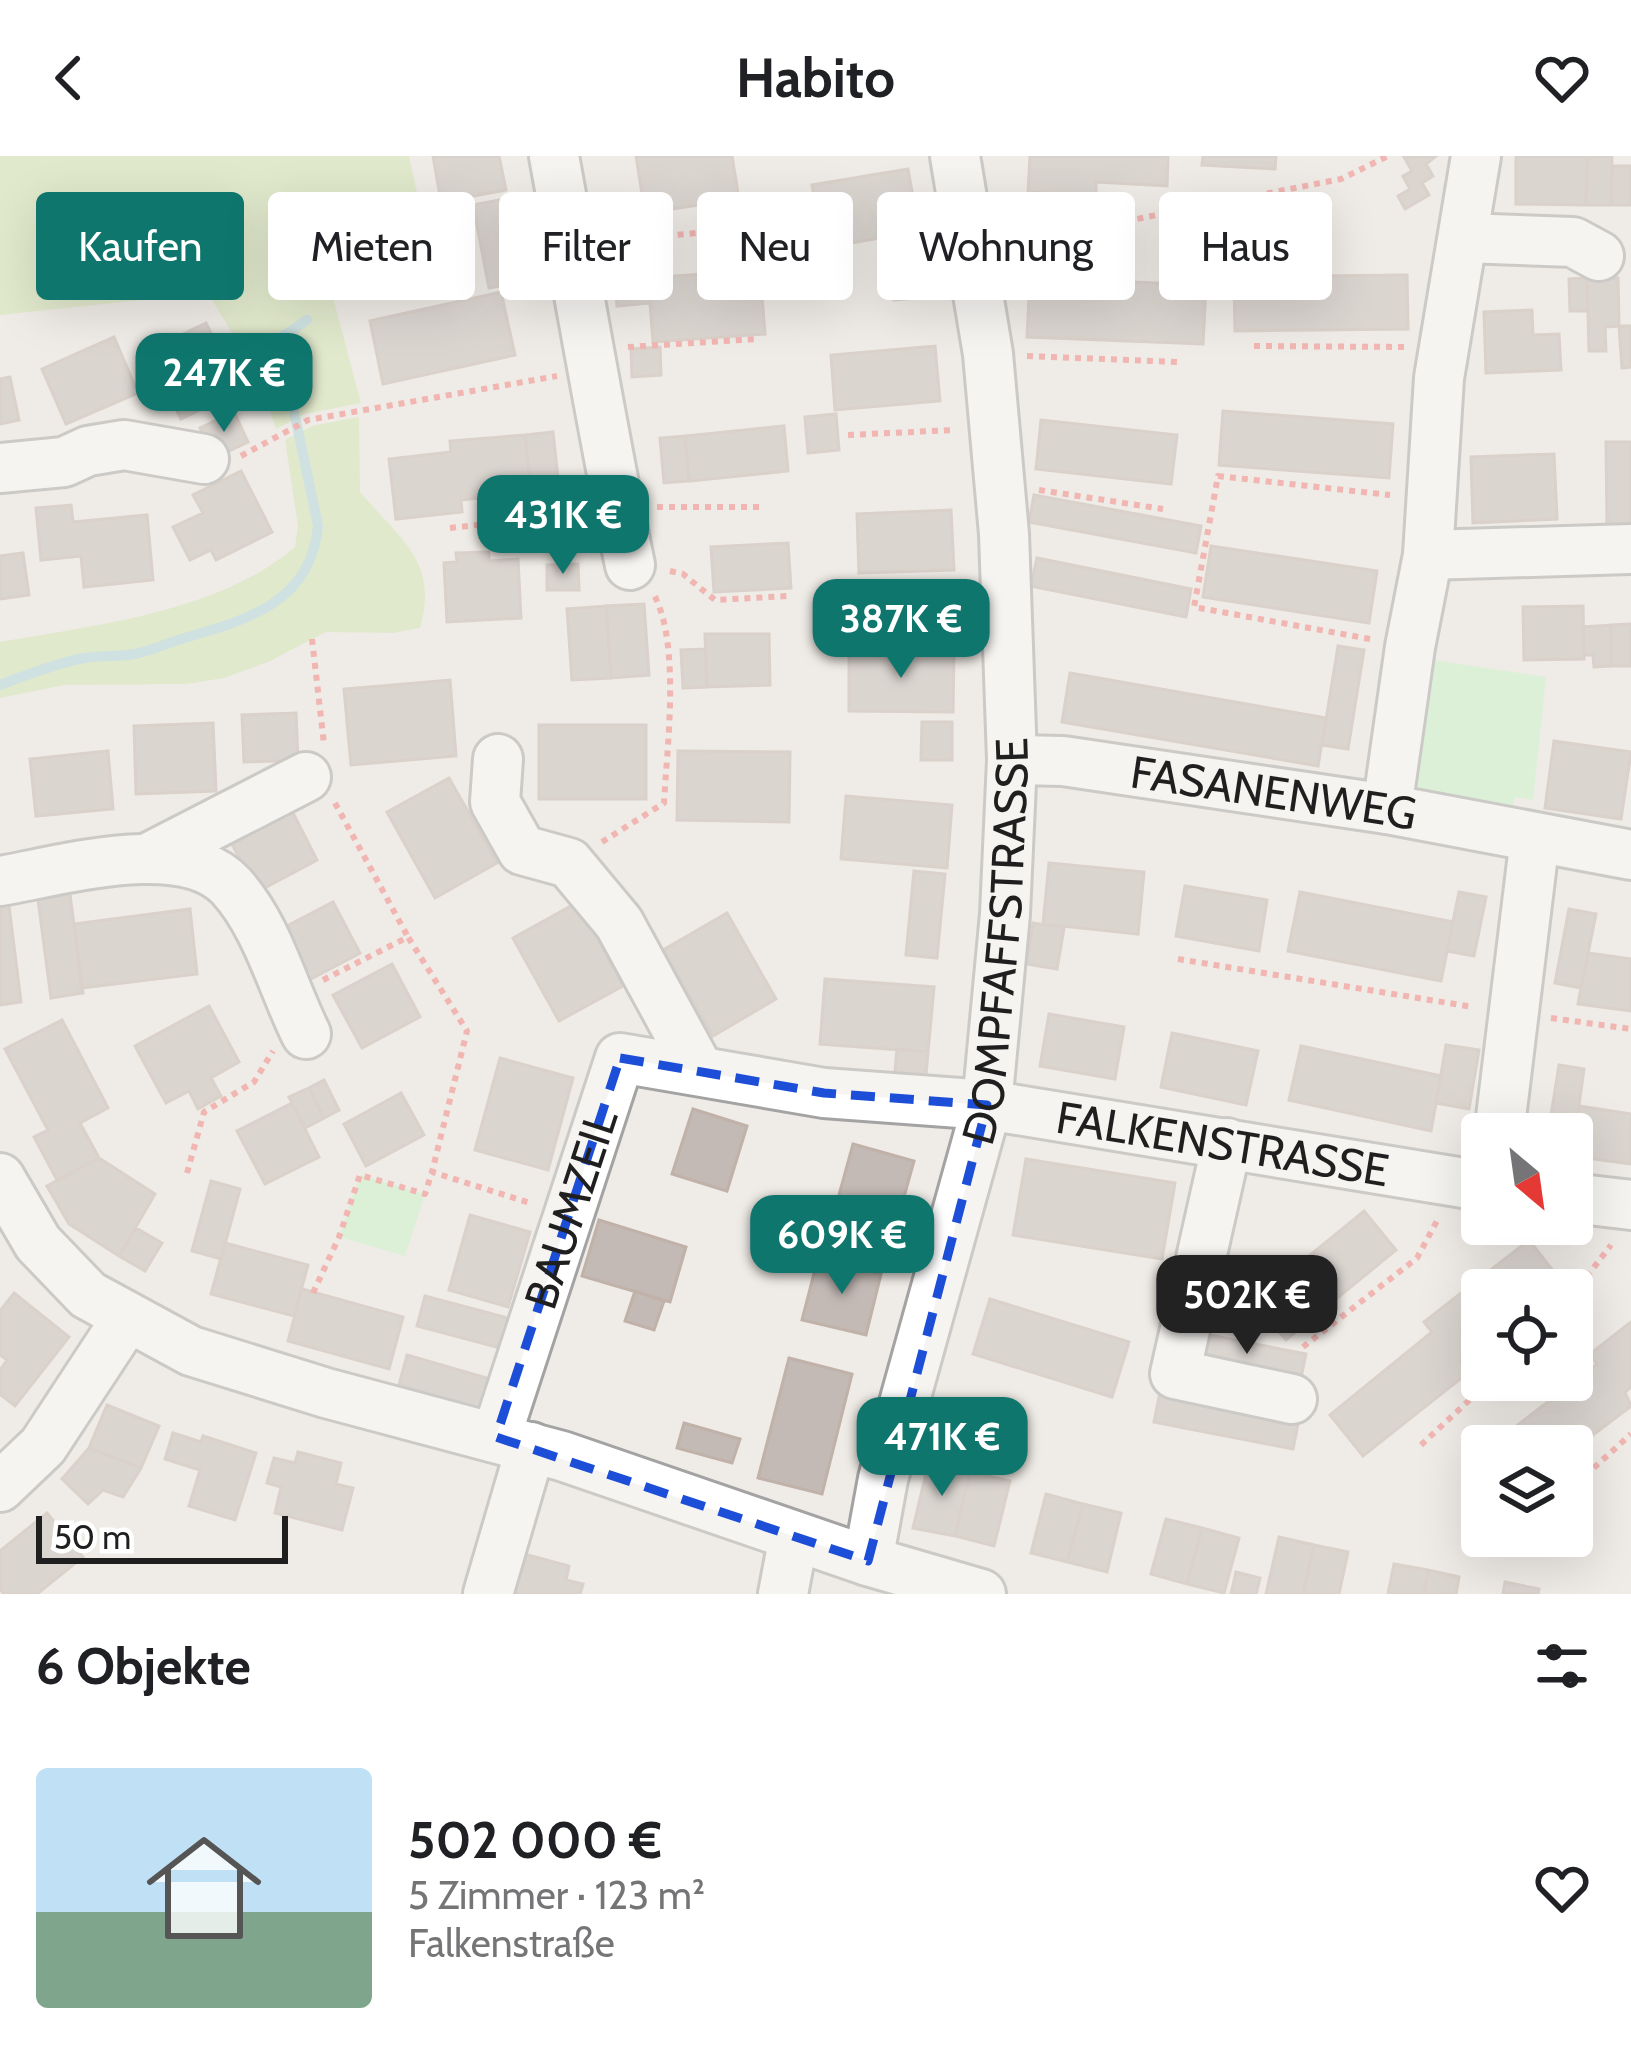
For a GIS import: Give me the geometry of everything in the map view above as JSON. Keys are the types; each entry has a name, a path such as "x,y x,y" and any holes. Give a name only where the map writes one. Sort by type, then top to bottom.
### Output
{"street":[{"path":"554,156 562,192"},
{"name":"DOMPFAFFSTRASSE","path":"956,156 962,192"},
{"path":"1387,809 1428,555 1444,347 1476,156"},
{"path":"1463,238 1574,242 1599,256"},
{"path":"581,300 629,563"},
{"name":"DOMPFAFFSTRASSE","path":"868,1562 883,1480 987,1105 1005,914 1012,760 1000,484 979,300"},
{"path":"0,468 64,462 88,451 124,445 204,460"},
{"path":"1428,555 1631,549"},
{"path":"498,759 495,802 522,850 569,862 628,918 699,1070"},
{"name":"FASANENWEG","path":"1012,760 1063,761 1387,809 1631,855"},
{"path":"150,857 306,777"},
{"path":"1501,1113 1534,838"},
{"path":"0,880 150,857 191,864 229,884 307,1011"},
{"path":"525,893 569,862"},
{"name":"BAUMZEIL","path":"488,1594 513,1442 568,1216 620,1058 824,1093 987,1105"},
{"name":"FALKENSTRASSE","path":"987,1105 1461,1182"},
{"path":"1178,1250 1214,1141"},
{"path":"1214,1141 1175,1374 1292,1399"},
{"path":"0,1178 38,1243 88,1295 190,1351 513,1442 868,1562 981,1594"},
{"path":"1593,1206 1626,1219"},
{"path":"0,1486 43,1446 127,1318"},
{"path":"783,1594 794,1536"}],"path":[{"path":"1135,219 1341,179 1388,156"},
{"path":"279,435 308,420 590,360 758,339"},
{"path":"1254,346 1444,347"},
{"path":"988,355 1179,362"},
{"path":"848,435 993,428"},
{"path":"1410,647 1194,607 1218,476 1430,499"},
{"path":"1000,484 1162,509"},
{"path":"450,528 674,506 759,508"},
{"path":"629,563 683,574 715,600 788,596"},
{"path":"569,862 664,803 670,706 665,614 629,563"},
{"path":"876,591 1004,591"},
{"path":"187,1173 204,1112 254,1082 270,1052 307,1011 408,937 467,1031 432,1172 424,1194 360,1175 339,1237 313,1292"},
{"path":"1178,959 1631,1029"},
{"path":"432,1172 568,1216"},
{"name":"FALKENSTRASSE","path":"1303,1347 1417,1258 1461,1197"},
{"path":"1591,1269 1626,1219"},
{"path":"1421,1445 1468,1401"},
{"path":"1593,1469 1631,1434"}],"highlighted area":[{"path":"620,1058 824,1093 987,1105 868,1561 496,1437"}],"green space":[{"path":"0,156 409,156 417,192 268,192 268,300 334,300 361,403 305,414 276,429 259,378 212,300 244,300 244,192 36,192 36,300 142,300 0,315"},
{"path":"359,417 360,492 402,538 420,568 425,605 420,628 393,633 326,632 224,678 186,684 64,685 0,698 0,642 116,622 194,601 264,569 295,547 298,526 285,440 312,426"},
{"path":"1433,660 1546,677 1533,800 1515,797 1510,818 1416,795"},
{"path":"360,1175 425,1194 405,1256 339,1237"}],"building":[{"path":"433,156 499,156 506,190 475,196 475,192 439,192"},
{"path":"636,156 732,156 738,192 697,192 697,205 673,209 673,192 642,192"},
{"path":"1030,156 1168,156 1167,186 1096,182 1096,192 1028,192"},
{"path":"1203,156 1276,156 1275,169 1202,165"},
{"path":"1436,156 1426,164 1433,176 1422,183 1429,195 1405,209 1398,196 1410,189 1403,176 1412,171 1404,157"},
{"path":"1516,156 1587,156 1586,205 1516,204"},
{"path":"1587,156 1612,156 1611,205 1586,205"},
{"path":"1612,166 1631,166 1631,205 1611,205"},
{"path":"908,169 912,192 877,192 877,238 853,243 853,192 813,192 812,185"},
{"path":"499,200 499,286 489,288 475,205"},
{"path":"697,274 697,300 762,300 765,334 653,342 650,300 673,300 673,276"},
{"path":"1407,275 1408,329 1235,331 1234,300 1332,300 1332,276"},
{"path":"1587,278 1618,278 1619,326 1605,327 1606,351 1589,351"},
{"path":"1587,278 1588,311 1570,311 1569,279"},
{"path":"1135,282 1159,283 1159,300 1205,300 1203,344 1027,337 1029,300 1135,300"},
{"path":"499,292 515,355 383,384 370,321"},
{"path":"616,300 650,300 650,303 617,306"},
{"path":"1532,310 1533,335 1559,334 1561,370 1486,373 1484,312"},
{"path":"206,323 239,391 181,419 148,351"},
{"path":"1619,326 1631,326 1631,367 1622,368"},
{"path":"114,337 138,393 66,424 42,369"},
{"path":"935,346 940,401 835,410 831,355"},
{"path":"660,347 661,375 632,377 631,349"},
{"path":"10,377 19,420 0,424 0,379"},
{"path":"1223,411 1393,424 1389,478 1219,465"},
{"path":"234,412 248,442 214,458 200,428"},
{"path":"836,414 839,450 808,453 805,417"},
{"path":"1041,420 1177,435 1171,484 1036,469"},
{"path":"784,426 788,471 689,481 685,436"},
{"path":"553,432 561,507 532,510 525,435"},
{"path":"525,435 531,492 461,500 462,512 396,519 389,459 451,452 450,441"},
{"path":"685,436 689,481 664,483 660,438"},
{"path":"1606,442 1631,442 1631,524 1607,524"},
{"path":"1554,454 1557,519 1473,523 1471,457"},
{"path":"241,471 272,532 216,560 211,550 190,560 173,527 203,513 193,495"},
{"path":"1034,495 1201,526 1196,553 1029,522"},
{"path":"71,505 73,522 147,515 153,580 84,587 81,556 41,560 36,508"},
{"path":"951,510 954,570 859,573 857,514"},
{"path":"573,522 575,548 549,551 547,525"},
{"path":"788,543 791,588 714,592 711,547"},
{"path":"1211,546 1377,571 1369,623 1203,597"},
{"path":"489,552 489,561 518,559 521,618 447,622 444,563 457,562 456,553"},
{"path":"23,553 29,595 0,599 0,556"},
{"path":"1037,558 1191,589 1186,617 1031,586"},
{"path":"578,564 579,590 547,590 547,565"},
{"path":"644,604 649,675 611,678 606,606"},
{"path":"606,606 611,678 572,680 567,609"},
{"path":"1583,606 1584,659 1524,660 1523,607"},
{"path":"1631,624 1631,666 1611,666 1611,625"},
{"path":"1611,625 1611,666 1594,667 1593,655 1584,655 1583,627"},
{"path":"705,634 769,634 770,685 707,687"},
{"path":"1338,646 1364,650 1348,749 1322,745"},
{"path":"705,649 707,687 683,688 681,650"},
{"path":"849,650 954,652 953,712 849,711"},
{"path":"1070,673 1326,718 1318,766 1062,722"},
{"path":"450,680 456,756 351,765 344,689"},
{"path":"296,713 298,760 244,762 242,715"},
{"path":"922,722 952,722 952,760 921,760"},
{"path":"213,723 216,791 136,794 134,726"},
{"path":"539,725 646,725 646,799 539,799"},
{"path":"1554,741 1631,752 1621,819 1545,808"},
{"path":"108,751 113,809 36,816 30,759"},
{"path":"678,751 790,752 789,822 677,820"},
{"path":"449,778 497,863 435,898 387,812"},
{"path":"846,796 952,805 947,868 841,859"},
{"path":"291,809 317,860 257,892 224,829"},
{"path":"1049,863 1144,872 1138,934 1043,924"},
{"path":"914,871 945,874 937,958 906,955"},
{"path":"1185,886 1267,900 1259,951 1176,936"},
{"path":"69,887 83,993 51,998 37,892"},
{"path":"1300,892 1453,922 1441,981 1288,951"},
{"path":"1459,892 1486,897 1474,956 1447,951"},
{"path":"8,898 21,1002 0,1005 0,899"},
{"path":"333,902 360,953 307,981 279,930"},
{"path":"578,902 623,986 559,1021 513,938"},
{"path":"190,909 197,974 81,988 74,924"},
{"path":"1569,909 1596,914 1581,988 1555,983"},
{"path":"727,913 776,999 713,1036 663,950"},
{"path":"1033,923 1064,928 1057,969 1027,964"},
{"path":"1588,953 1631,959 1631,1011 1578,1004"},
{"path":"392,964 420,1017 362,1048 333,995"},
{"path":"825,979 934,987 928,1052 820,1044"},
{"path":"209,1006 239,1062 211,1078 221,1096 198,1109 189,1091 166,1103 135,1046"},
{"path":"1049,1014 1124,1027 1115,1079 1040,1066"},
{"path":"62,1020 108,1108 80,1123 99,1158 57,1180 34,1137 48,1130 5,1049"},
{"path":"1172,1033 1258,1051 1246,1105 1161,1087"},
{"path":"1446,1045 1479,1050 1469,1109 1436,1103"},
{"path":"1301,1046 1441,1076 1431,1131 1289,1100"},
{"path":"897,1049 928,1052 925,1085 894,1082"},
{"path":"500,1058 573,1078 548,1170 475,1150"},
{"path":"1559,1065 1584,1069 1578,1113 1551,1113"},
{"path":"324,1080 339,1110 324,1118 309,1088"},
{"path":"309,1088 324,1118 305,1128 289,1097"},
{"path":"401,1093 424,1135 366,1166 344,1124"},
{"path":"292,1103 319,1157 265,1184 237,1131"},
{"path":"1579,1106 1631,1114 1631,1164 1593,1159 1593,1113 1578,1113"},
{"path":"693,1109 747,1126 727,1191 672,1174"},
{"path":"853,1144 914,1161 892,1240 831,1224"},
{"path":"99,1158 155,1194 119,1256 69,1224 47,1186"},
{"path":"1026,1159 1175,1183 1162,1259 1013,1235"},
{"path":"211,1181 240,1189 221,1259 192,1251"},
{"path":"1364,1211 1396,1250 1286,1340 1254,1301"},
{"path":"470,1215 530,1232 508,1307 449,1290"},
{"path":"599,1220 686,1247 670,1302 582,1276"},
{"path":"136,1228 162,1243 145,1271 119,1256"},
{"path":"225,1243 308,1265 294,1316 211,1294"},
{"path":"1523,1245 1533,1245 1552,1269 1492,1269"},
{"path":"818,1258 881,1274 866,1335 802,1320"},
{"path":"302,1289 403,1317 389,1369 288,1341"},
{"path":"635,1291 664,1301 654,1330 625,1321"},
{"path":"14,1293 69,1337 15,1406 0,1394 0,1370 7,1360 0,1355 0,1311"},
{"path":"1461,1293 1461,1378 1363,1456 1330,1415 1432,1332 1424,1322"},
{"path":"425,1296 508,1318 500,1348 417,1326"},
{"path":"990,1299 1129,1342 1112,1397 973,1354"},
{"path":"1631,1322 1631,1387 1625,1392 1631,1406 1593,1435 1593,1425 1518,1425 1549,1401 1593,1401 1593,1367 1597,1364 1593,1352"},
{"path":"1194,1332 1306,1354 1300,1382 1189,1360"},
{"path":"407,1355 490,1379 481,1409 399,1385"},
{"path":"789,1358 852,1374 822,1494 758,1478"},
{"path":"1160,1392 1299,1419 1293,1449 1154,1422"},
{"path":"107,1405 159,1426 141,1468 89,1448"},
{"path":"684,1423 740,1439 732,1463 677,1448"},
{"path":"173,1433 201,1442 203,1436 256,1453 235,1520 189,1506 200,1470 165,1459"},
{"path":"89,1448 141,1468 123,1497 103,1490 88,1504 62,1479"},
{"path":"298,1452 341,1463 336,1484 353,1488 342,1530 275,1513 281,1487 267,1483 274,1458 295,1463"},
{"path":"929,1461 970,1472 955,1536 913,1528"},
{"path":"970,1472 1010,1481 994,1546 955,1536"},
{"path":"1046,1494 1083,1504 1067,1562 1031,1553"},
{"path":"1083,1504 1121,1513 1107,1572 1067,1562"},
{"path":"47,1513 83,1557 37,1594 4,1594 0,1551"},
{"path":"1166,1519 1202,1528 1187,1584 1151,1574"},
{"path":"1202,1528 1239,1538 1224,1593 1187,1584"},
{"path":"1279,1537 1314,1545 1303,1594 1266,1594"},
{"path":"1314,1545 1348,1552 1339,1594 1303,1594"},
{"path":"524,1554 569,1566 566,1580 583,1584 580,1594 513,1594"},
{"path":"1394,1564 1428,1570 1424,1594 1388,1594"},
{"path":"1428,1570 1459,1577 1456,1594 1424,1594"},
{"path":"1236,1572 1260,1578 1256,1594 1231,1594"},
{"path":"1505,1582 1539,1589 1538,1594 1503,1594"}],"waterway":[{"path":"0,685 69,661 135,654 211,630 255,614 290,589 313,552 318,526 279,339 307,320"}]}
